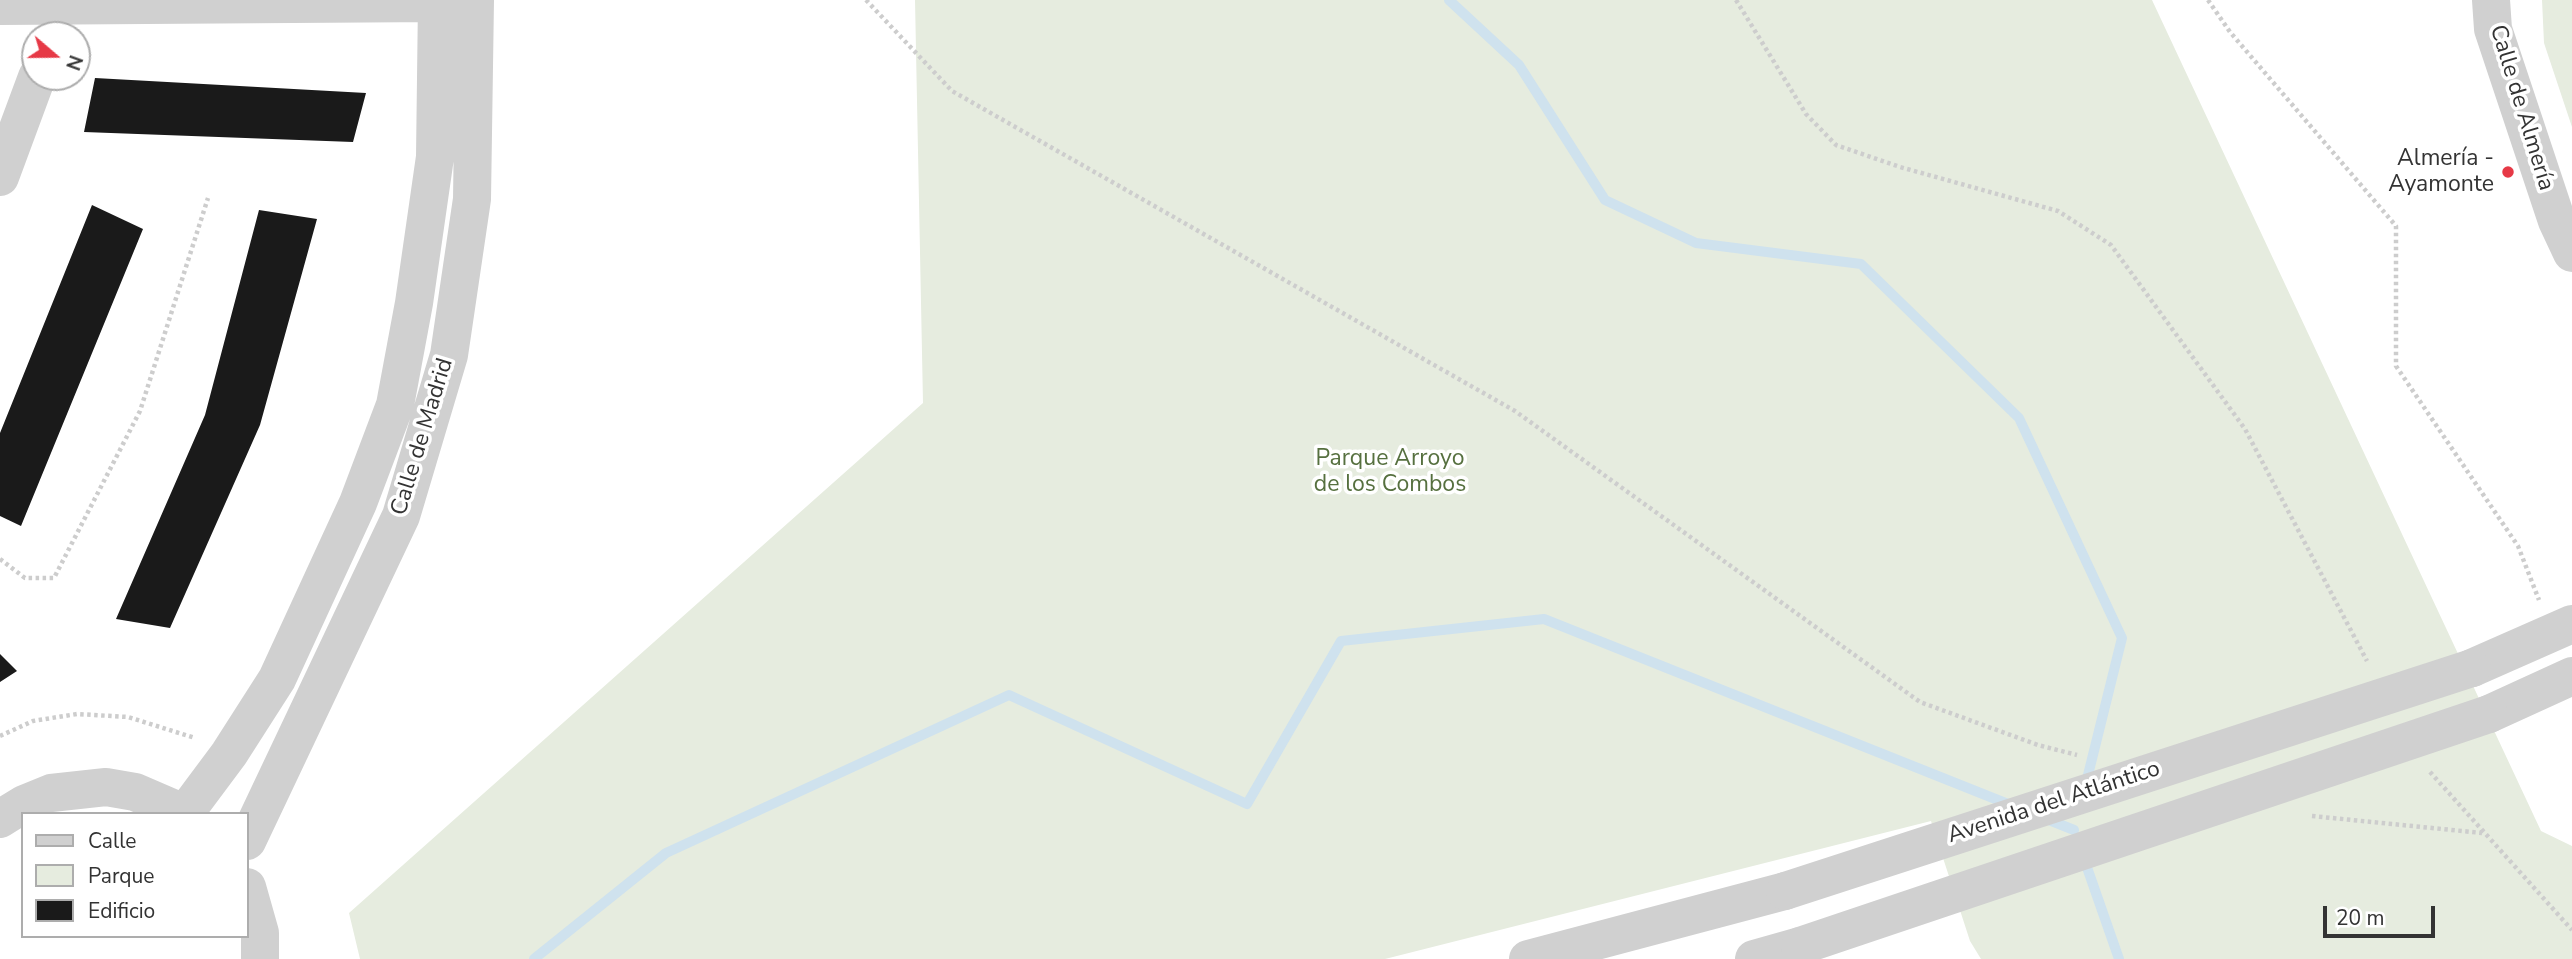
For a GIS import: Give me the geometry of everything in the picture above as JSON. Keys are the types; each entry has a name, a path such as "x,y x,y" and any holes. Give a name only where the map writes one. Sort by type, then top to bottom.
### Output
{"street":[{"name":"Calle de Madrid","path":"248,839 401,516 449,355 472,199 475,0"},
{"name":"Calle de Almería","path":"2491,0 2493,29 2557,222 2572,253"},
{"name":"Calle de Madrid","path":"186,812 229,754 276,679 358,503 395,405 414,303 435,157 438,2"},
{"path":"0,6 53,20 438,2"},
{"path":"0,177 32,91"},
{"name":"Avenida del Atlántico","path":"1528,959 1785,891 2472,668 2562,628"},
{"path":"1754,959 1800,946 2489,714 2572,676"},
{"path":"0,819 24,804 51,793 106,787 135,792 183,812"},
{"path":"248,891 260,933 260,959"}],"path":[{"path":"866,0 952,91 1515,411 1920,702 2038,745 2090,758"},
{"path":"1736,0 1806,114 1836,145 1900,167 2058,211 2111,245 2245,429 2368,663"},
{"path":"2208,0 2230,32 2396,226 2396,366 2518,546 2562,628"},
{"path":"0,559 25,578 54,578 140,411 208,198"},
{"path":"0,736 33,721 77,714 128,716 202,740"},
{"path":"2423,764 2482,833 2572,930"},
{"path":"2311,816 2482,833"}],"green space":[{"name":"Parque Arroyo de los Combos","path":"915,0 2152,0 2541,831 2572,846 2572,959 1981,959 1970,941 1931,821 1385,959 360,959 349,913 923,403"},
{"path":"2542,0 2572,0 2572,127 2544,43"}],"building":[{"path":"95,78 366,93 353,142 84,132"},
{"path":"92,205 143,229 21,526 0,516 0,433"},
{"path":"259,210 317,219 260,425 170,628 116,619 205,415"},
{"path":"0,654 17,671 0,682"}],"waterway":[{"path":"1449,0 1519,65 1605,200 1696,243 1861,264 2019,418 2122,638 2086,783"},
{"path":"534,959 666,853 1009,695 1247,804 1341,641 1544,619 2013,806"},
{"path":"2044,818 2074,830"},
{"path":"2083,856 2119,959"}],"place":[{"name":"Almería - Ayamonte","path":"2508,172"}]}
